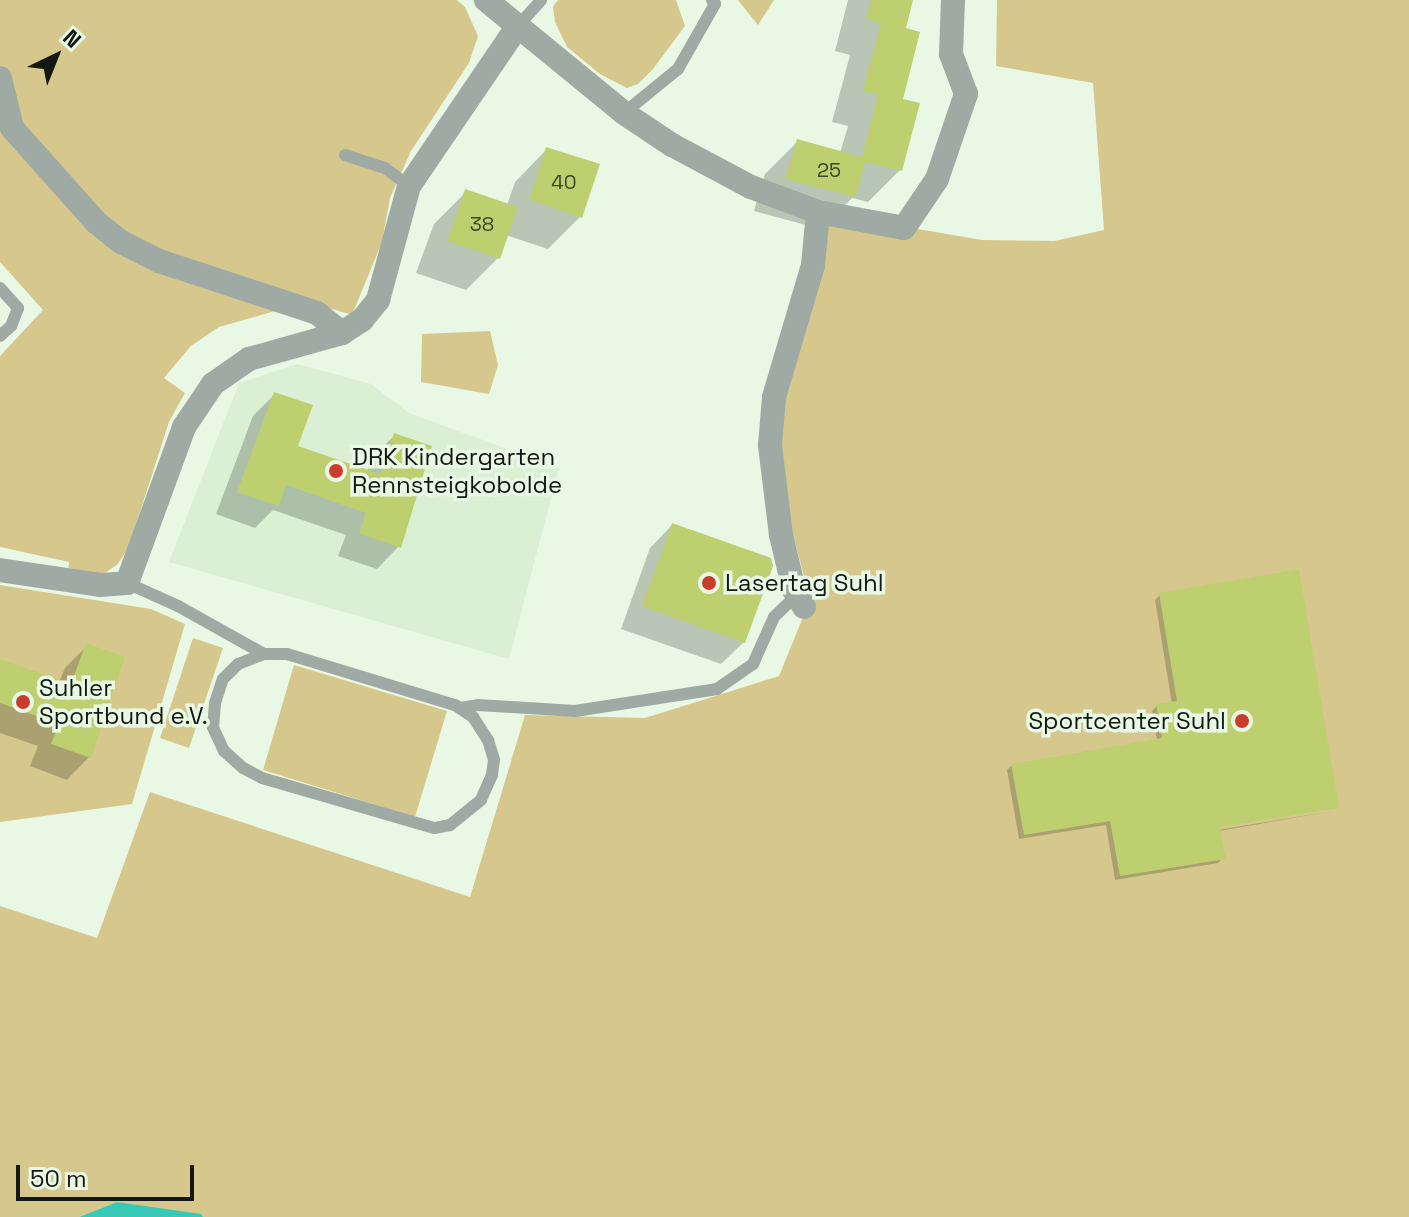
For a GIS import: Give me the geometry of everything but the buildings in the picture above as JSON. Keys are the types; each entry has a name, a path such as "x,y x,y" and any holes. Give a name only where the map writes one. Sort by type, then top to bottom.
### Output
{"street":[{"path":"486,0 624,113 672,145 751,187 818,212 904,228 937,179 966,94 951,54 950,7 953,0"},
{"path":"0,570 100,585 127,583 184,427 213,384 249,359 342,333 362,320 378,300 409,186 517,27"},
{"path":"0,78 12,128 96,222 121,242 159,261 317,313 342,333"},
{"path":"801,601 781,535 770,445 774,397 813,265 818,212"}],"lane":[{"path":"517,27 541,0"},
{"path":"624,113 678,69 715,4 712,0"},
{"path":"345,155 385,168 409,186"},
{"path":"0,288 18,308 11,326 0,336"},
{"path":"127,583 178,606 264,654"},
{"path":"460,708 478,705 575,711 717,689 753,664 774,617 801,601"},
{"path":"264,654 287,654 460,708 473,717 488,740 494,760 492,775 481,800 468,814 450,825 434,828 262,778 224,751 213,727 223,679 238,664 264,654"}],"shaded area":[{"path":"0,0 457,0 465,7 478,36 469,63 411,151 390,198 382,242 352,315 289,296 279,310 219,327 191,346 164,378 185,393 169,422 128,549 117,565 95,579 68,573 69,562 0,547 0,356 43,310 0,262"},
{"path":"558,0 676,0 685,26 653,69 638,84 627,88 600,74 567,47 555,22 553,7"},
{"path":"738,0 774,0 758,25"},
{"path":"997,0 1409,0 1409,1217 203,1217 117,1202 79,1217 0,1217 0,906 97,938 150,792 470,897 525,715 645,718 779,676 810,600 770,445 818,212 982,240 1054,241 1104,230 1093,83 996,66"},
{"path":"490,331 498,365 489,394 421,382 422,334"},
{"path":"297,364 371,384 409,413 559,468 509,659 169,562 239,383"},
{"path":"0,585 151,609 185,624 132,804 0,822"},
{"path":"193,638 223,648 189,748 160,738"},
{"path":"294,665 447,711 415,817 263,770"}],"water":[{"path":"117,1202 201,1214 203,1217 79,1217"}],"place":[{"name":"DRK Kindergarten Rennsteigkobolde","path":"336,471"},
{"name":"Lasertag Suhl","path":"709,583"},
{"name":"Suhler Sportbund e.V.","path":"23,702"},
{"name":"Sportcenter Suhl","path":"1242,721"}]}
